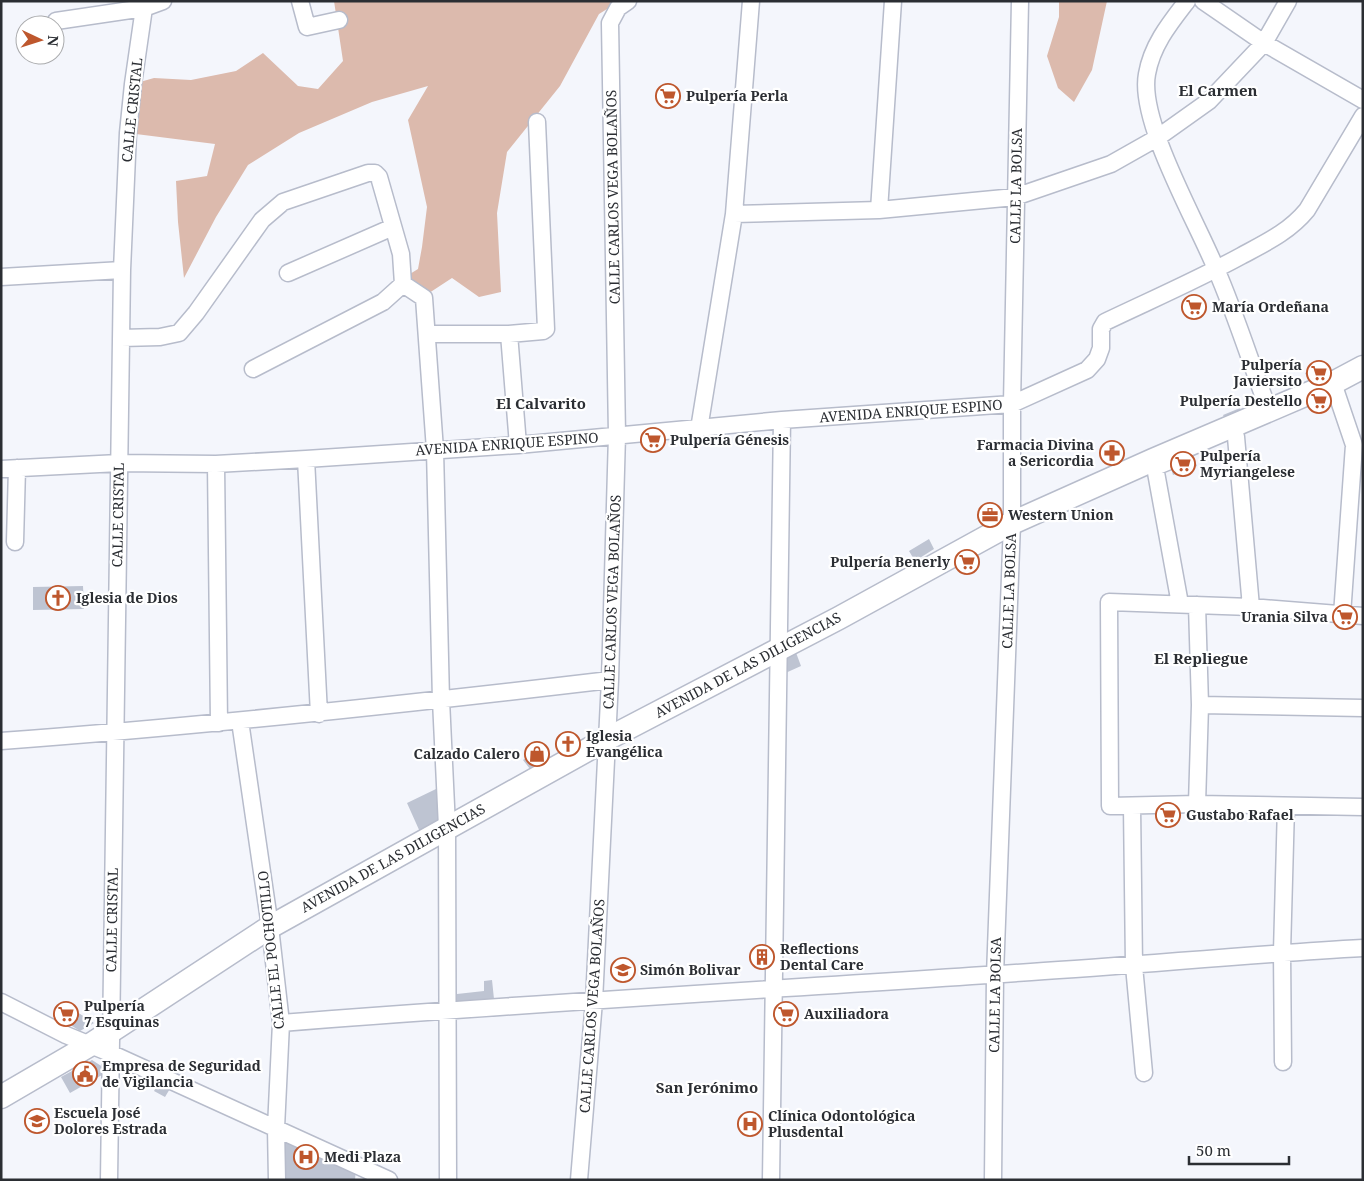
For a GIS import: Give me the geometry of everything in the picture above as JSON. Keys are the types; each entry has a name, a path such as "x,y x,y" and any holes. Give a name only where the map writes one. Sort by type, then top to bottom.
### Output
{"street":[{"path":"65,19 163,1"},
{"path":"300,1 307,26 339,20"},
{"name":"CALLE CARLOS VEGA BOLAÑOS","path":"579,1180 594,1001 610,680 617,435 610,23 618,8 628,1"},
{"path":"699,428 734,214 751,1"},
{"path":"879,210 893,1"},
{"name":"CALLE LA BOLSA","path":"993,1180 995,975 1012,523 1012,404 1020,1"},
{"path":"1187,1 1166,29 1155,50 1146,74 1147,98 1157,138 1216,269 1269,411"},
{"path":"1203,1 1264,43 1363,100"},
{"path":"734,214 879,210 1016,197 1111,164 1157,138 1209,101 1264,43 1288,1"},
{"name":"CALLE CRISTAL","path":"109,1180 122,270 128,133 145,4"},
{"path":"1012,404 1087,370 1097,359 1100,348 1101,329 1106,322 1216,269 1277,236 1296,223 1307,210 1363,116"},
{"path":"427,334 509,334 543,331 547,326 537,122"},
{"path":"121,338 160,337 179,333 196,314 262,220 283,202 368,173 375,173 379,177 401,254 403,284"},
{"path":"288,274 393,227"},
{"path":"1,277 122,270"},
{"path":"403,284 424,298 435,450 441,700 448,827 448,1180"},
{"path":"253,369 383,302 403,284"},
{"path":"509,334 518,445"},
{"name":"AVENIDA DE LAS DILIGENCIAS","path":"1,1097 90,1044 270,927 607,739 839,618 1012,523 1153,460 1234,432 1269,411 1333,383 1363,367"},
{"path":"1333,383 1354,445 1342,615"},
{"name":"AVENIDA ENRIQUE ESPINO","path":"9,469 119,463 216,464 306,459 518,445 782,420 1012,404"},
{"path":"1251,608 1234,432 1304,404"},
{"path":"771,1180 782,420"},
{"path":"1180,604 1155,467 1215,442"},
{"path":"306,459 319,714"},
{"path":"216,464 219,723"},
{"path":"9,469 15,542"},
{"path":"1363,616 1180,604 1108,602 1110,806 1197,804 1363,807"},
{"path":"1197,605 1200,705 1197,804"},
{"path":"1,741 116,733 319,714 610,680"},
{"path":"1200,705 1363,708"},
{"name":"CALLE EL POCHOTILLO","path":"240,721 270,927 281,1024 276,1128 277,1180"},
{"path":"1132,806 1134,966 1144,1073"},
{"path":"1283,1062 1282,952 1286,806"},
{"path":"281,1024 449,1010 1134,966 1282,952 1363,948"},
{"path":"1,1002 66,1035 110,1053 388,1180"},
{"path":"1,1011 18,1011"}],"shaded area":[{"path":"334,1 620,1 599,14 560,86 507,152 497,213 501,292 479,297 452,278 426,295 405,277 418,269 427,207 408,120 428,86 372,102 299,133 248,165 216,217 184,278 176,181 207,176 215,144 128,133 133,84 154,78 191,80 236,71 263,53 298,86 318,89 343,61"},
{"path":"1059,1 1107,1 1092,70 1074,102 1058,88 1047,56 1059,17"}],"building":[{"name":"Pulpería Javiersito","path":"1327,363 1332,373 1310,383 1305,373"},
{"name":"Pulpería Destello","path":"1326,392 1331,403 1312,411 1307,400"},
{"path":"1240,408 1243,415 1227,423 1223,415"},
{"name":"Farmacia Divina a Sericordia","path":"1118,443 1123,456 1106,463 1100,450"},
{"name":"Pulpería Myriangelese","path":"1192,453 1197,466 1173,475 1169,462"},
{"name":"Western Union","path":"984,508 995,508 995,522 985,527"},
{"path":"929,539 934,549 915,561 909,551"},
{"name":"Pulpería Benerly","path":"973,554 977,563 961,571 957,561"},
{"name":"Iglesia de Dios","path":"83,586 84,609 33,610 33,587"},
{"path":"795,650 801,666 781,675 779,662"},
{"name":"Iglesia Evangélica","path":"572,737 576,745 565,752 560,744"},
{"name":"Calzado Calero","path":"539,749 545,759 530,769 523,760"},
{"path":"436,789 439,815 437,824 420,832 407,803"},
{"name":"Reflections Dental Care","path":"767,950 768,964 756,965 756,951"},
{"path":"492,980 494,999 461,1004 457,1001 457,994 484,991 484,981"},
{"path":"62,1004 94,1023 80,1031 56,1016"},
{"name":"Empresa de Seguridad de Vigilancia","path":"92,1060 109,1071 70,1093 61,1077"},
{"path":"160,1080 171,1087 165,1097 154,1091"},
{"name":"Medi Plaza","path":"292,1141 356,1169 355,1180 282,1180 285,1144"}],"place":[{"name":"Pulpería Perla","path":"668,96"},
{"name":"María Ordeñana","path":"1194,307"},
{"name":"Pulpería Javiersito","path":"1319,373"},
{"name":"Pulpería Destello","path":"1319,401"},
{"name":"Pulpería Génesis","path":"653,440"},
{"name":"Farmacia Divina a Sericordia","path":"1112,453"},
{"name":"Pulpería Myriangelese","path":"1183,464"},
{"name":"Western Union","path":"990,515"},
{"name":"Pulpería Benerly","path":"967,562"},
{"name":"Iglesia de Dios","path":"58,598"},
{"name":"Urania Silva","path":"1345,617"},
{"name":"Iglesia Evangélica","path":"568,744"},
{"name":"Calzado Calero","path":"537,754"},
{"name":"Gustabo Rafael","path":"1168,815"},
{"name":"Reflections Dental Care","path":"762,957"},
{"name":"Simón Bolivar","path":"623,970"},
{"name":"Pulpería 7 Esquinas","path":"66,1014"},
{"name":"Auxiliadora","path":"786,1014"},
{"name":"Empresa de Seguridad de Vigilancia","path":"85,1074"},
{"name":"Escuela José Dolores Estrada","path":"37,1121"},
{"name":"Clínica Odontológica Plusdental","path":"750,1124"},
{"name":"Medi Plaza","path":"306,1157"}],"district":[{"name":"El Carmen","path":"1218,91"},
{"name":"El Calvarito","path":"541,404"},
{"name":"El Repliegue","path":"1201,659"},
{"name":"San Jerónimo","path":"707,1088"}]}
